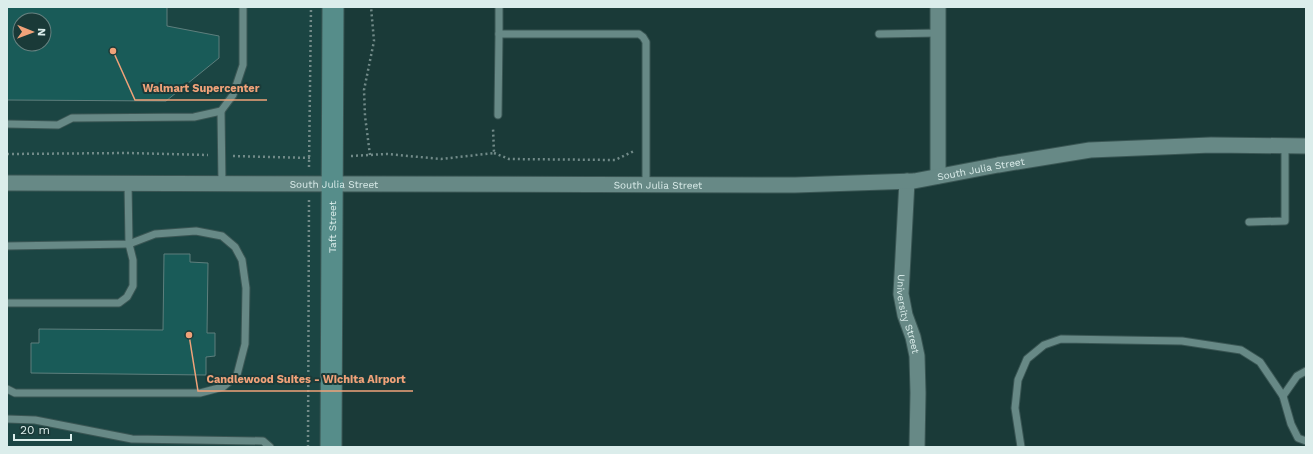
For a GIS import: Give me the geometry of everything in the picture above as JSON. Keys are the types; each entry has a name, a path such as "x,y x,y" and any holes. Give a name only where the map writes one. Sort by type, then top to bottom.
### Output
{"street":[{"name":"Taft Street","path":"332,447 333,7"},
{"path":"938,7 938,176"},
{"name":"South Julia Street","path":"7,183 795,185 907,181 1090,150 1211,145 1306,146"},
{"name":"University Street","path":"907,181 901,294 905,315 913,337 917,356 917,447"}],"lane":[{"path":"222,184 221,111 233,95 243,65 243,7"},
{"path":"498,115 499,7"},
{"path":"879,34 938,33"},
{"path":"499,34 639,34 643,37 646,42 646,185"},
{"path":"7,124 58,125 72,118 194,117 221,111"},
{"path":"1249,222 1285,221 1285,146"},
{"path":"7,303 119,302 127,297 133,286 133,260 129,244 128,183"},
{"path":"7,246 129,244 155,234 196,231 222,236 235,247 242,260 246,288 245,344 237,375 223,387 200,393 15,393 7,389"},
{"path":"1021,447 1014,408 1018,380 1027,359 1044,345 1061,339 1182,341 1241,350 1260,362 1283,396 1291,424 1298,438 1306,441"},
{"path":"1283,396 1297,376 1306,371"},
{"path":"7,420 35,420 132,439 263,441 270,447"}],"path":[{"path":"308,447 311,7"},
{"path":"370,7 374,41 364,90 365,116 370,155"},
{"path":"494,128 494,153"},
{"path":"7,154 129,153 309,158 387,154 441,159 494,153 509,159 615,160 634,151"}],"shaded area":[{"path":"7,7 332,7 328,447 7,447"}],"building":[{"path":"7,7 167,7 167,26 219,36 219,58 166,101 7,100"},
{"path":"164,254 190,254 190,262 208,263 207,333 215,333 215,356 206,357 206,375 31,373 31,343 39,343 39,329 163,330"}],"place":[{"name":"Walmart Supercenter","path":"113,51"},
{"name":"Candlewood Suites - Wichita Airport","path":"189,335"}]}
